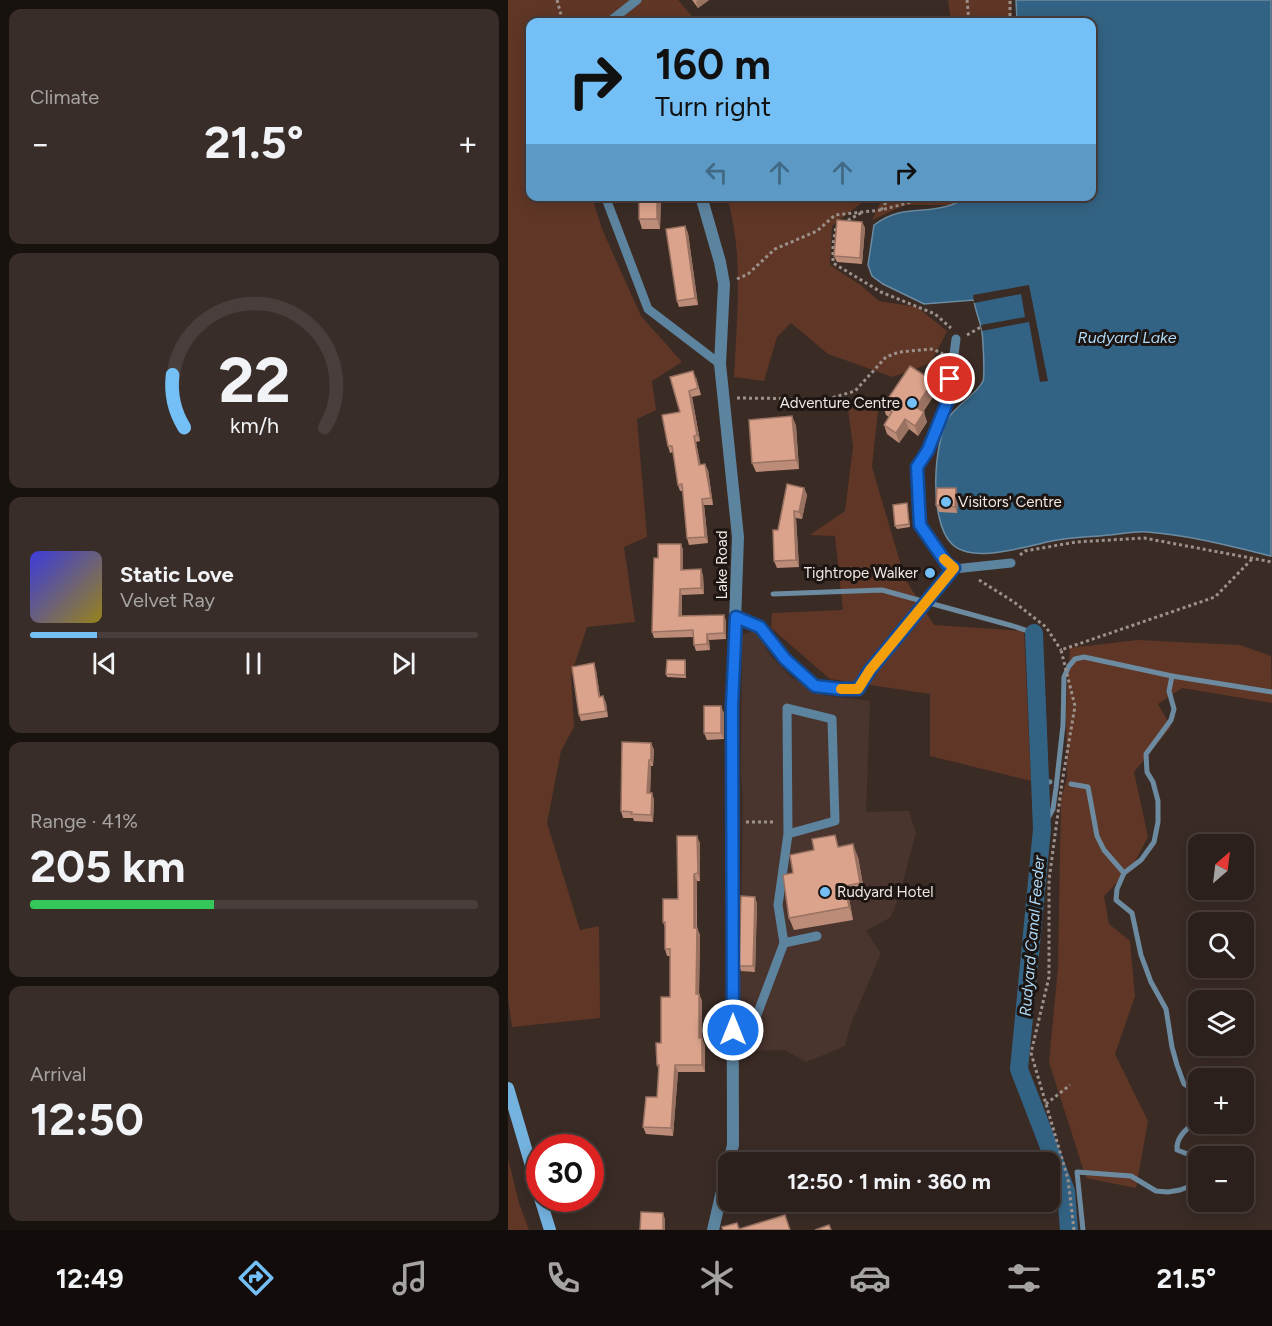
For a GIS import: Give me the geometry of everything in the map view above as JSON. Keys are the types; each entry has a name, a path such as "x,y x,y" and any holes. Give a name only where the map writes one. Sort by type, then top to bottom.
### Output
{"street":[{"name":"Lake Road","path":"702,201 724,284 720,364 738,537 732,706 732,1152"},
{"path":"508,1088 526,1149"},
{"name":"Lake Road","path":"713,1230 718,1209"},
{"path":"545,1212 550,1230"}],"lane":[{"path":"614,18 637,0"},
{"path":"607,201 648,309 720,364"},
{"path":"956,339 948,400 928,450 917,467 920,525 947,564 954,568 1011,562"},
{"path":"736,617 760,627 785,659 815,686 858,689 870,670 954,568"},
{"path":"733,1053 746,1044 784,943 778,904 788,834 787,708 832,719 835,821 788,834"},
{"path":"784,943 817,936"}],"path":[{"path":"557,0 562,18"},
{"path":"967,0 969,18"},
{"path":"1010,0 1010,18"},
{"path":"881,210 887,201"},
{"path":"724,284 748,274 775,249 817,231 835,215 881,210 915,201"},
{"path":"861,213 836,227 833,263 881,292 935,314 953,330 956,339"},
{"path":"969,334 981,327"},
{"path":"725,397 828,399 855,391 886,357 899,352 933,349 952,359"},
{"path":"1011,562 1025,551 1076,543 1144,538 1272,562"},
{"path":"1061,650 1215,597 1254,557"},
{"path":"954,568 981,581 1014,602 1046,627 1061,650 1066,663 1075,706 1049,880 1049,976 1031,1053 1068,1179 1074,1230"},
{"path":"733,822 788,822"},
{"path":"1046,1104 1070,1085"}],"shaded area":[{"path":"508,0 678,0 693,18 526,18 526,201 593,201 602,229 641,316 682,362 652,381 656,410 637,419 647,537 624,547 635,622 587,627 571,675 574,727 561,751 547,823 580,930 599,926 600,1018 512,1027 508,998"},
{"path":"948,0 1012,0 1011,18 950,18"},
{"path":"728,201 864,201 832,226 830,265 862,286 879,301 917,307 947,331 931,363 893,377 828,354 791,323 777,337 764,381 734,377 738,286 736,241"},
{"path":"881,201 960,201 953,205 905,205 872,220"},
{"path":"879,401 872,467 905,579 934,625 1024,631 1031,781 930,756 930,694 830,679 771,628 772,613 843,610 835,536 810,535 845,511 853,447 848,408"},
{"path":"754,631 761,637 769,654 791,677 823,695 870,701 866,812 909,811 916,833 891,917 866,931 881,953 850,1026 845,1046 806,1062 785,1050 746,1051 739,1036 743,797 741,776 742,635"},
{"path":"1137,640 1240,645 1271,656 1272,703 1182,688 1158,704 1171,727 1134,772 1148,837 1132,867 1104,896 1109,924 1130,941 1135,996 1115,1054 1148,1121 1136,1188 1086,1178 1049,1062 1058,968 1061,799 1067,778 1066,707 1070,648"},
{"path":"508,1158 519,1203 529,1230 508,1230"}],"water":[{"name":"Rudyard Lake","path":"1016,0 1271,0 1271,556 1194,538 1142,532 1059,540 999,552 972,553 951,543 944,532 936,500 939,444 949,417 976,390 984,377 982,331 974,300 924,304 883,284 872,276 868,265 874,225 894,214 941,208 960,201 1096,201 1096,18 1017,18"}],"pier":[{"path":"1029,285 1048,381 1040,382 1029,322 982,331 981,325 1025,317 1021,294 974,303 973,295"}],"building":[{"path":"639,201 657,201 657,219 639,219"},
{"path":"837,220 862,222 860,258 834,256"},
{"path":"685,226 695,298 677,301 666,229"},
{"name":"Adventure Centre","path":"910,366 933,381 916,407 924,412 915,426 905,419 896,433 884,425 892,412 883,406"},
{"path":"693,371 698,388 689,391 697,435 694,436 699,465 705,464 711,498 702,499 705,537 687,538 682,484 678,485 672,446 668,446 662,415 680,412 670,377"},
{"path":"792,416 796,460 752,463 749,420"},
{"path":"787,484 804,488 799,512 794,511 796,560 774,561 773,530 778,530"},
{"path":"937,488 956,488 955,507 936,505"},
{"path":"907,503 909,524 895,526 893,505"},
{"path":"658,544 681,544 681,570 701,569 701,588 680,589 679,616 724,615 724,633 707,634 707,644 694,645 693,630 652,632 654,558 658,558"},
{"path":"667,660 685,660 685,675 666,674"},
{"path":"594,663 599,697 603,696 606,711 579,715 572,667"},
{"path":"704,706 721,706 721,733 704,733"},
{"path":"622,742 651,743 647,793 652,793 651,815 621,811"},
{"name":"Rudyard Hotel","path":"835,835 838,847 853,844 860,883 845,886 849,907 789,918 783,875 793,873 790,855 814,850 812,839"},
{"path":"677,836 697,836 698,873 694,874 694,928 697,928 696,994 699,994 699,1038 702,1038 702,1065 675,1065 671,1128 643,1127 646,1097 657,1097 659,1065 657,1065 656,1043 661,1043 661,997 670,997 670,949 665,949 663,899 678,899"},
{"path":"741,896 755,897 753,966 739,966"},
{"path":"641,1212 663,1213 663,1230 640,1230"},
{"path":"785,1215 790,1230 723,1230 722,1227 737,1223 739,1229"},
{"path":"829,1225 831,1230 815,1230"}],"waterway":[{"path":"773,594 882,590 1034,633"},
{"name":"Rudyard Canal Feeder","path":"1034,633 1042,829 1019,1069 1066,1191 1069,1230"},
{"path":"1042,829 1053,809 1063,725 1064,677 1075,659 1084,657 1172,676 1272,692"},
{"path":"1172,676 1169,691 1174,709 1171,720 1146,754 1147,772 1153,782 1158,801 1158,822 1154,842 1141,860 1124,873 1117,889 1116,900 1132,913 1141,955 1151,982 1166,1009 1177,1065 1184,1084 1188,1087"},
{"path":"1040,780 1050,782"},
{"path":"1071,784 1088,787 1097,836 1104,850 1124,873"},
{"path":"1188,1128 1177,1145 1177,1150 1188,1154"},
{"path":"1083,1230 1077,1172 1131,1176 1156,1191 1168,1192 1188,1187"}],"slow traffic":[{"path":"841,689 858,689 870,670 954,568 944,559"}],"place":[{"name":"Adventure Centre","path":"912,403"},
{"name":"Visitors' Centre","path":"946,502"},
{"name":"Tightrope Walker","path":"930,573"},
{"name":"Rudyard Hotel","path":"825,892"}],"route":[{"path":"733,1030 732,706 736,617 760,627 785,659 815,686 858,689 870,670 954,568 947,564 920,525 917,467 928,450 948,400 950,379"}]}
